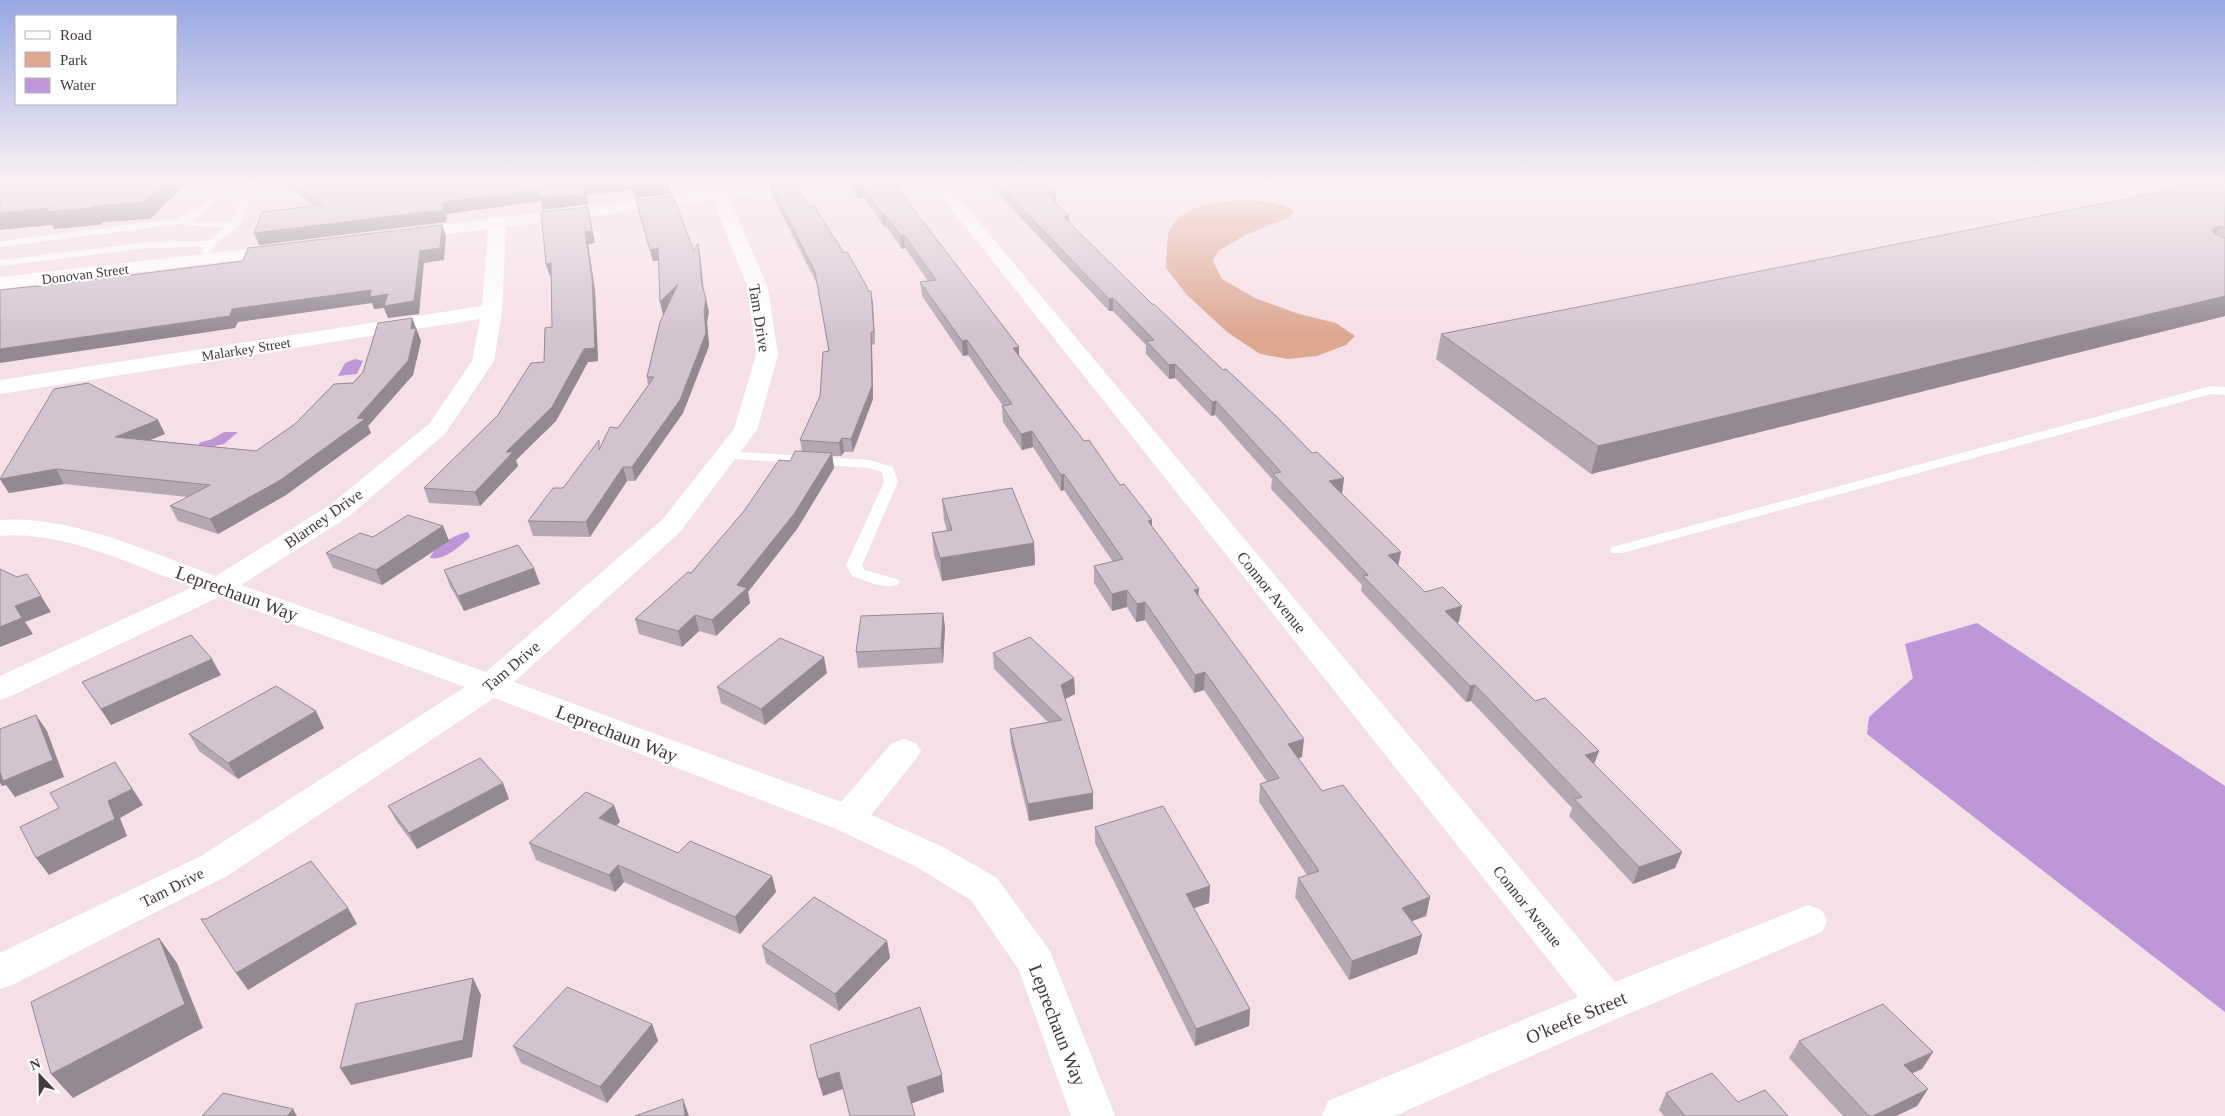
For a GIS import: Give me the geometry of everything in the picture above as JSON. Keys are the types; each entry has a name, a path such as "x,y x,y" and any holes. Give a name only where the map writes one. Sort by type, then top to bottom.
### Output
{"street":[{"path":"390,236 414,233"},
{"name":"Blarney Drive","path":"0,689 218,586 339,511 437,429 483,360 492,311 496,233"},
{"name":"Tam Drive","path":"0,972 214,866 491,685 671,526 745,430 768,355 758,288 735,233"},
{"name":"Connor Avenue","path":"980,233 1608,1003"},
{"name":"Donovan Street","path":"0,283 206,252 302,247"},
{"name":"Malarkey Street","path":"0,387 492,311"},
{"name":"Leprechaun Way","path":"0,528 21,526 75,535 491,685 847,819 928,856 984,889 1036,963 1093,1116"},
{"path":"847,819 904,751"},
{"name":"O'keefe Street","path":"1344,1116 1608,1003 1808,921"}],"lane":[{"path":"0,244 88,233"},
{"path":"0,263 149,245 206,252 226,233"},
{"path":"1616,550 2212,390 2225,391"},
{"path":"726,455 869,464 888,470 891,482 854,565 857,573 870,578 892,582"}],"green space":[{"path":"1169,233 1251,233 1218,251 1213,261 1222,279 1255,298 1299,314 1336,323 1355,336 1346,345 1317,356 1288,359 1260,354 1227,332 1187,295 1166,268"}],"water":[{"path":"355,359 363,361 357,374 338,376 345,363"},
{"path":"224,432 238,432 224,444 200,449 199,443 212,439"},
{"path":"468,532 470,537 452,552 441,557 430,558 436,549 446,541"},
{"path":"1977,623 2225,786 2225,1012 1867,734 1869,717 1913,678 1905,644"}],"building":[{"path":"374,233 441,233 440,248 420,251 414,301 384,306 388,294 370,297 371,290 232,309 230,316 0,349 0,290 243,261 248,248"},
{"path":"543,233 585,233 592,278 595,348 584,349 552,407 506,452 513,452 475,492 424,488 498,415 531,363 544,362 545,328 552,327 551,263 546,264"},
{"path":"645,233 687,233 694,251 698,243 702,285 706,299 704,310 706,333 680,400 632,467 623,467 586,522 528,521 553,488 563,488 599,440 599,450 610,427 618,428 654,377 647,377 660,322 678,284 660,302 658,248 650,250"},
{"path":"795,233 831,233 844,253 847,252 868,291 871,291 874,332 871,332 872,386 851,439 842,438 839,443 800,440 820,396 823,352 829,351 815,272"},
{"path":"899,233 932,233 1019,347 1013,348 1084,441 1089,440 1120,485 1124,484 1152,520 1148,521 1199,589 1194,590 1304,739 1288,744 1322,791 1343,785 1430,897 1402,908 1422,935 1352,961 1298,878 1319,871 1260,784 1279,778 1205,672 1195,675 1145,602 1137,604 1127,590 1112,594 1094,566 1123,559 1064,474 1061,475 1032,431 1021,434 1002,406 1012,404 967,340 962,341 920,282 936,280 904,235"},
{"path":"1046,233 1080,233 1152,304 1277,417 1312,453 1317,452 1344,478 1329,481 1401,552 1388,555 1425,592 1443,587 1462,606 1445,611 1535,701 1545,698 1599,751 1585,755 1682,852 1639,867 1574,799 1582,797 1475,685 1470,686 1363,576 1368,575 1273,474 1281,472 1216,401 1212,402 1175,364 1169,365 1146,341 1154,340 1113,298 1109,299"},
{"path":"1953,233 2214,233 2225,238 2225,296 1598,446 1441,334"},
{"path":"412,318 411,329 416,328 408,361 357,418 365,419 279,481 210,519 170,506 210,485 56,469 0,479 54,389 88,383 158,420 115,437 256,451 295,424 334,384 353,383 363,372 378,323"},
{"path":"795,451 832,453 794,514 737,585 747,588 712,620 695,615 678,631 635,619 688,572 691,573 744,511 779,460 790,461"},
{"path":"1012,488 1034,543 940,558 932,533 952,530 942,499"},
{"path":"408,515 443,526 376,570 326,553 360,533 373,537"},
{"path":"518,545 534,568 458,596 444,570"},
{"path":"0,569 17,577 27,574 41,596 15,606 22,618 0,627"},
{"path":"943,613 941,648 856,652 861,616"},
{"path":"191,635 212,659 101,709 82,682"},
{"path":"1030,637 1074,678 1061,685 1093,793 1028,804 1010,729 1062,720 993,653"},
{"path":"780,638 824,657 761,709 717,687"},
{"path":"276,686 316,711 228,763 189,734"},
{"path":"36,715 53,760 3,781 0,772 0,729"},
{"path":"480,758 503,783 409,833 388,806"},
{"path":"115,762 132,789 108,801 115,819 36,858 20,827 59,808 50,793"},
{"path":"586,792 614,805 599,818 678,853 690,841 772,876 735,917 618,865 609,875 529,843"},
{"path":"1163,806 1210,886 1186,894 1250,1009 1196,1029 1095,827"},
{"path":"311,861 348,908 236,973 201,919 206,919"},
{"path":"814,897 887,941 835,994 762,946"},
{"path":"159,938 185,1004 51,1074 31,1002"},
{"path":"473,978 463,1040 340,1068 356,1004"},
{"path":"567,987 652,1024 600,1087 513,1046"},
{"path":"1883,1004 1933,1052 1904,1065 1928,1089 1873,1116 1869,1116 1799,1041"},
{"path":"920,1007 942,1075 907,1087 915,1116 850,1116 839,1072 818,1079 810,1045"},
{"path":"1712,1073 1738,1102 1765,1090 1788,1116 1685,1116 1666,1093"},
{"path":"223,1093 293,1109 287,1116 202,1116"},
{"path":"683,1099 685,1116 635,1116"}]}
